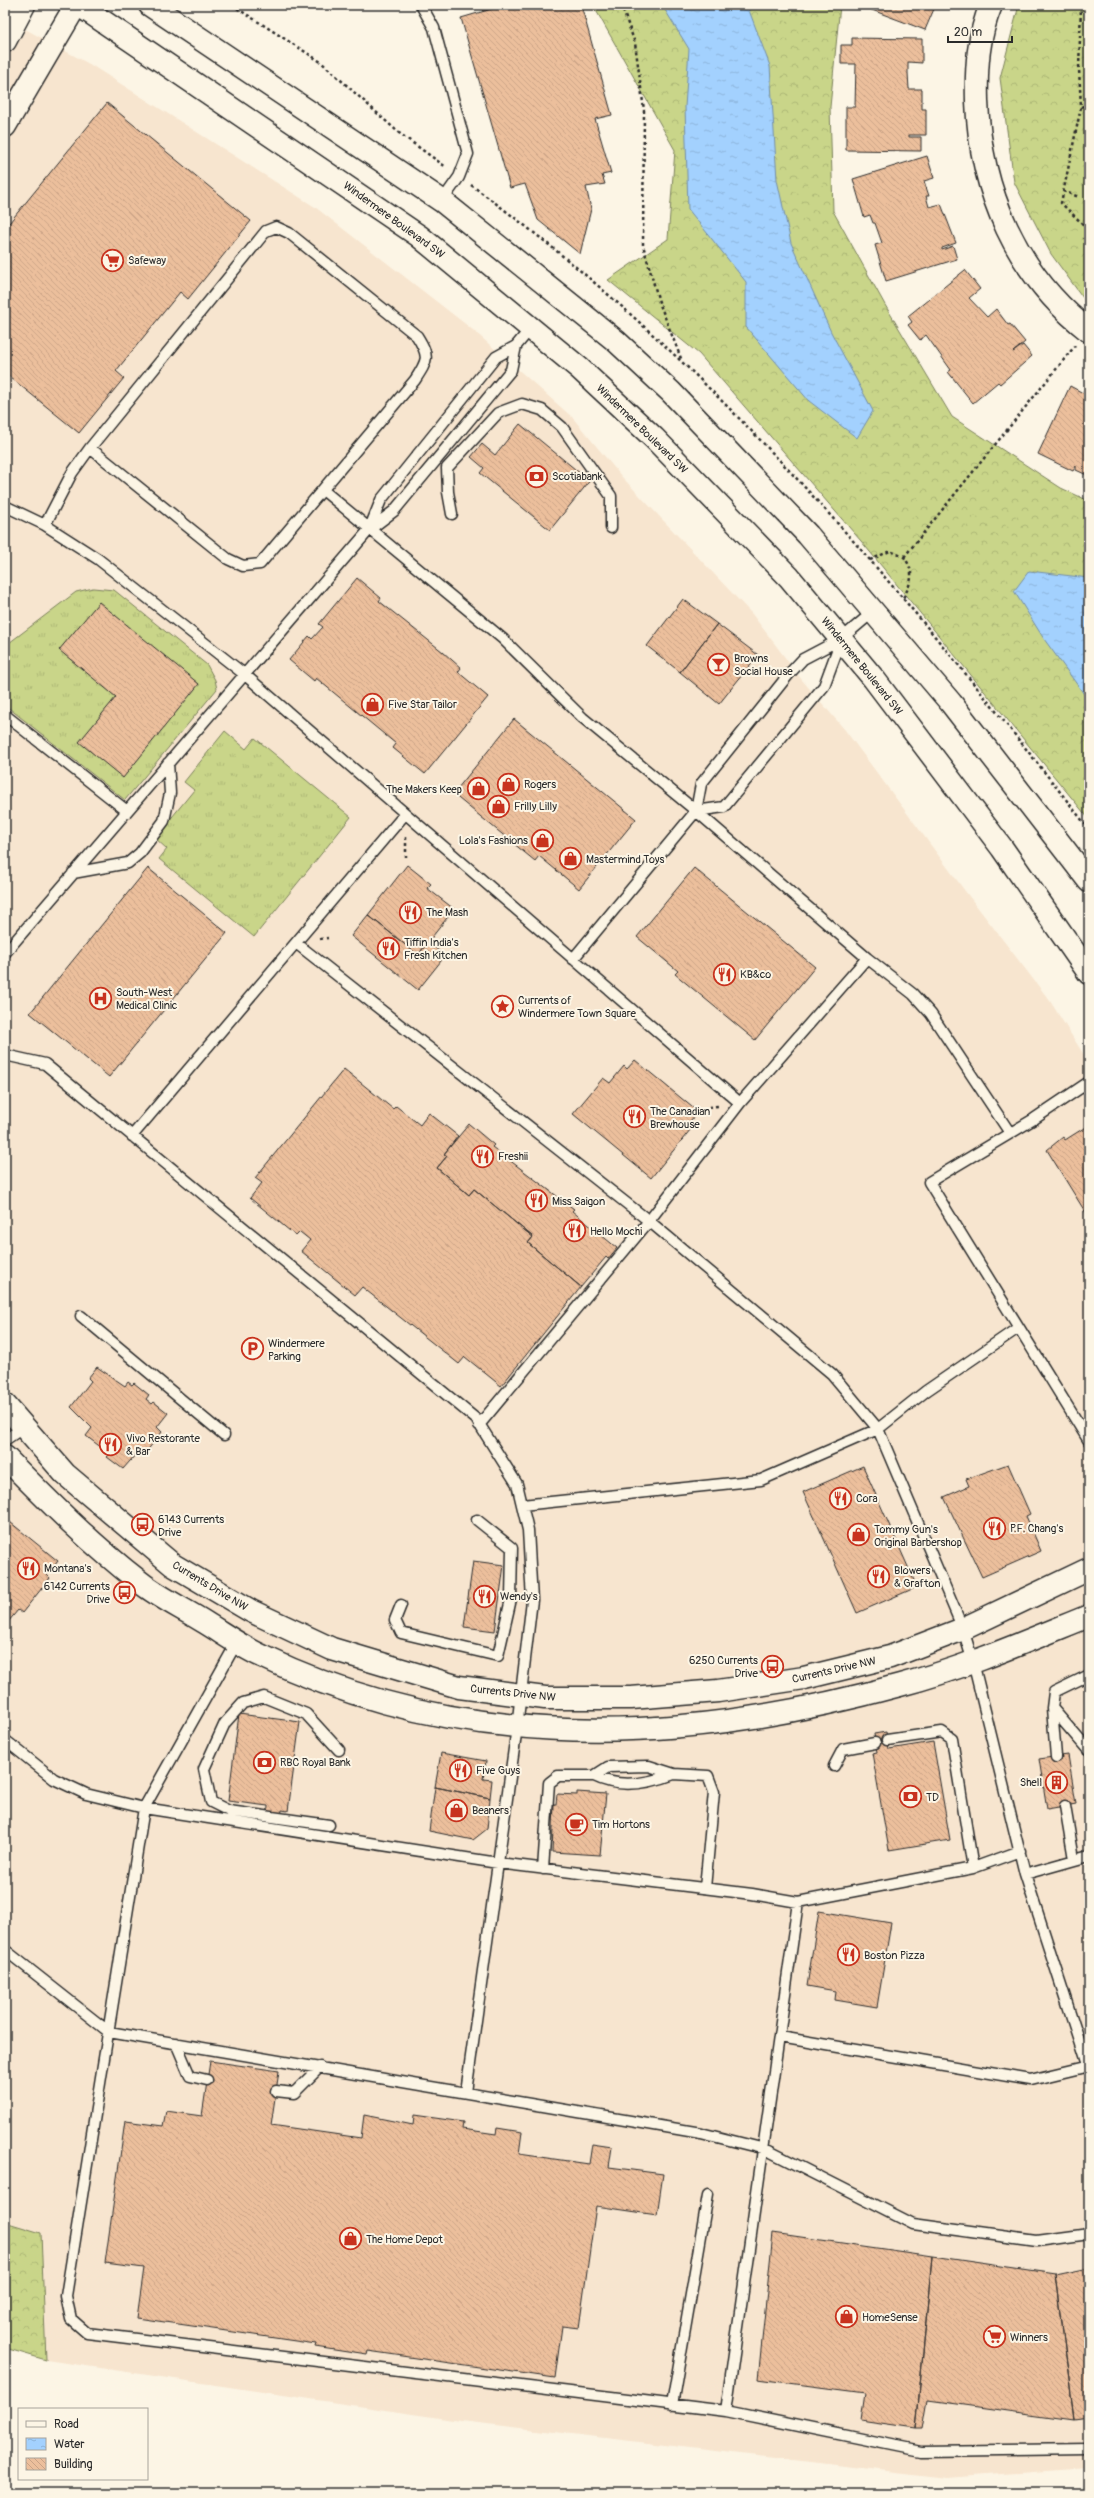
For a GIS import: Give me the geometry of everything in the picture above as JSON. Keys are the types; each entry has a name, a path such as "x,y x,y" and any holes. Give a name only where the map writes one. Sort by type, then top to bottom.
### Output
{"street":[{"path":"5,42 24,5"},
{"path":"5,126 76,5"},
{"name":"Windermere Boulevard SW","path":"79,5 418,236 532,328 654,438 789,578 841,638 1002,848 1089,973"},
{"path":"150,5 442,201 616,341 671,392 808,534 951,703 1089,881"},
{"path":"991,5 981,37 976,86 981,146 989,184 1001,218 1015,246 1051,295 1067,313 1088,331"},
{"name":"Currents Drive NW","path":"5,1405 65,1474 173,1565 251,1611 332,1649 458,1687 545,1698 631,1698 718,1691 804,1678 876,1660 963,1629 1089,1569"},
{"path":"5,1457 69,1523 142,1584 260,1656 343,1690 428,1714 517,1727 610,1731 705,1725 803,1710 902,1685 973,1662 1089,1616"}],"lane":[{"path":"421,5 434,28 468,154 459,177 442,201"},
{"path":"45,525 72,473 90,448 266,231 276,227 289,233 417,336 426,350 427,363 415,380 324,491 260,564 243,566 228,559 90,448"},
{"path":"369,530 381,500 496,357 516,346 532,328"},
{"path":"5,953 369,530 394,511 511,370 516,346"},
{"path":"452,514 448,492 447,468 498,412 522,404 542,410 562,427 611,496 611,528"},
{"path":"324,491 369,530 503,639 583,718 696,811 867,958 913,994 931,1014 1010,1133"},
{"path":"5,506 45,525 98,559 244,674 740,1103"},
{"path":"573,959 696,811 701,784 789,674 803,659 841,638 874,612"},
{"path":"696,811 724,807 824,686 841,638"},
{"path":"5,715 127,811"},
{"path":"73,873 128,863 140,852 164,821 170,793 168,763"},
{"path":"132,1136 405,814"},
{"path":"296,942 649,1221 832,1374 878,1429 963,1629 973,1662 1025,1874 1089,2068 1031,2080 780,2037"},
{"path":"479,1425 649,1221 740,1103 867,958"},
{"path":"5,1055 45,1064 476,1420 517,1484 528,1530 532,1600 519,1694 517,1727 466,2092"},
{"path":"1089,1082 1010,1133 929,1182 1089,1441"},
{"path":"81,1316 224,1435"},
{"path":"522,1505 761,1480 878,1429 926,1391 1018,1328"},
{"path":"5,1440 24,1427"},
{"path":"401,1605 395,1620 401,1633 498,1656 511,1598 512,1548 477,1520"},
{"path":"237,1642 144,1808 66,2296 71,2319 87,2334 726,2411 921,2451 1089,2449"},
{"path":"1056,1757 1052,1708 1054,1692 1089,1675"},
{"path":"328,1825 229,1811 211,1802 204,1769 225,1723 243,1703 264,1697 306,1714 339,1750"},
{"path":"1052,1708 1089,1750"},
{"path":"887,1740 942,1732 952,1739 973,1868"},
{"path":"5,1740 54,1779 86,1794 144,1808 498,1863 704,1888 798,1902 973,1868 1020,1852"},
{"path":"834,1766 843,1749 875,1743"},
{"path":"594,1776 608,1767 649,1766 674,1774 708,1776 714,1792 704,1888"},
{"path":"543,1869 549,1783 558,1776 594,1776 608,1783 650,1783 674,1774"},
{"path":"1065,1806 1074,1859"},
{"path":"1025,1874 1089,1856"},
{"path":"726,2411 765,2149 798,1902"},
{"path":"5,1950 109,2032 701,2133 765,2149 913,2224 1037,2241 1089,2234"},
{"path":"176,2043 190,2076 207,2080"},
{"path":"276,2091 294,2093 320,2067"},
{"path":"672,2405 708,2195"}],"path":[{"path":"621,5 635,43 644,110 643,245 659,302 682,362"},
{"path":"1081,5 1079,69 1081,107 1061,204 1089,230"},
{"path":"1081,107 1089,104"},
{"path":"1063,191 1079,197"},
{"path":"904,557 1088,331"},
{"path":"870,560 890,551 904,557 913,575 911,584 903,598"}],"shaded area":[{"path":"5,18 91,65 315,207 473,330 572,417 622,477 752,614 802,680 845,730 965,891 1050,1001 1089,1063 1089,2468 946,2478 453,2420 46,2360 5,2348"}],"green space":[{"path":"593,5 840,5 830,107 833,211 885,305 952,417 1061,488 1089,501 1089,819 861,541 699,354 608,280 668,239 675,150"},
{"path":"1019,5 1089,5 1089,306 1051,254 1014,182 1000,78"},
{"path":"93,588 114,590 207,665 215,680 217,689 125,800 5,705 5,646 76,592"},
{"path":"225,731 246,749 255,738 351,817 254,937 159,859 167,849 155,838 194,790 184,782"},
{"path":"5,2222 41,2233 46,2360 5,2348"}],"water":[{"path":"662,5 747,5 770,66 777,180 791,243 831,332 873,411 857,438 809,401 746,327 746,282 688,209 685,107 689,49"},
{"path":"1029,571 1089,578 1089,701 1044,639 1014,591"}],"building":[{"path":"479,5 505,5 483,11"},
{"path":"505,5 581,5 612,115 595,119 611,173 602,175 605,184 586,187 591,209 580,254 538,220 525,184 510,188 461,18"},
{"path":"865,5 933,5 934,9 925,30 864,7"},
{"path":"852,38 922,39 922,63 908,62 909,89 922,89 922,109 926,109 926,135 909,135 909,137 921,137 921,151 846,150 846,107 855,107 856,64 841,64 841,45 852,45"},
{"name":"Safeway","path":"107,103 251,221 188,299 180,292 116,371 124,378 79,433 5,373 5,228"},
{"path":"927,156 934,178 924,181 929,196 926,196 929,207 941,204 956,243 942,248 942,250 953,246 957,259 886,281 875,245 882,243 875,223 873,223 870,215 864,217 853,179"},
{"path":"965,270 980,289 969,298 987,317 996,309 1008,325 1010,324 1025,342 1013,352 1023,345 1032,356 1000,384 998,382 973,403 948,372 951,370 926,335 920,340 908,325 912,322 908,316"},
{"path":"1070,386 1083,393 1084,390 1089,392 1089,476 1076,470 1076,466 1073,471 1038,454"},
{"name":"Scotiabank","path":"520,424 581,474 583,471 592,478 550,530 480,473 484,468 471,457 482,444 495,455"},
{"path":"357,578 381,598 379,601 461,668 458,672 488,697 425,774 393,748 396,744 316,678 314,681 289,660 309,636 312,639 323,627 319,624"},
{"path":"683,599 717,624 680,672 647,646"},
{"path":"99,602 199,684 123,778 79,742 116,697 59,650"},
{"name":"Browns Social House","path":"717,624 758,655 719,704 680,672"},
{"path":"514,719 636,819 579,889 539,856 535,861 453,794"},
{"name":"The Mash","path":"407,865 431,884 427,888 454,909 418,955 368,915"},
{"path":"148,868 227,933 109,1077 30,1013"},
{"path":"694,868 815,967 755,1040 675,974 678,971 637,937"},
{"name":"Tiffin India's Fresh Kitchen","path":"368,915 418,955 428,942 445,956 418,990 351,936"},
{"name":"The Canadian Brewhouse","path":"635,1060 698,1112 690,1121 695,1124 651,1178 573,1114 603,1078 610,1083 624,1066 627,1069"},
{"path":"344,1069 393,1109 396,1106 420,1125 429,1113 458,1136 444,1154 447,1156 437,1168 469,1195 474,1189 533,1237 528,1243 581,1287 501,1386 465,1357 459,1364 362,1287 355,1295 301,1251 310,1240 300,1232 296,1236 250,1198 262,1183 255,1178"},
{"path":"469,1124 494,1145 492,1147 574,1209 572,1211 617,1248 608,1259 606,1257 581,1287 528,1243 533,1237 474,1189 469,1195 437,1168 447,1156 444,1154"},
{"path":"1084,1128 1089,1129 1089,1218 1047,1150 1063,1137 1065,1140"},
{"path":"97,1367 125,1386 128,1382 132,1385 134,1383 149,1395 146,1399 152,1404 154,1402 168,1413 157,1427 162,1432 142,1457 137,1453 123,1469 107,1457 110,1454 86,1436 92,1428 71,1407 91,1381 88,1378"},
{"name":"P.F. Chang's","path":"1008,1464 1030,1514 1026,1516 1041,1551 982,1577 944,1497 969,1486 966,1479"},
{"path":"863,1466 917,1587 857,1613 803,1492"},
{"name":"Montana's","path":"5,1518 58,1561 47,1575 50,1578 22,1613 18,1610 8,1622 5,1620"},
{"name":"Wendy's","path":"473,1561 504,1565 495,1631 464,1627"},
{"name":"RBC Royal Bank","path":"239,1714 300,1722 288,1811 282,1810 280,1824 267,1822 268,1806 228,1801"},
{"name":"TD","path":"886,1732 889,1749 933,1742 950,1840 889,1850 872,1753 877,1752 874,1734"},
{"name":"Five Guys","path":"441,1753 486,1761 483,1779 492,1780 490,1798 435,1787"},
{"name":"Shell","path":"1068,1755 1076,1804 1047,1809 1039,1759"},
{"path":"435,1787 490,1798 487,1829 473,1840 429,1831"},
{"name":"Tim Hortons","path":"577,1792 606,1794 600,1855 552,1852 554,1804 556,1804 557,1794 577,1795"},
{"name":"Boston Pizza","path":"819,1911 891,1923 877,2007 835,2000 836,1991 807,1986"},
{"name":"The Home Depot","path":"210,2061 279,2071 271,2125 361,2138 364,2115 413,2125 414,2115 463,2122 462,2129 496,2134 497,2128 522,2132 519,2154 589,2164 592,2144 612,2147 609,2167 663,2174 657,2215 596,2206 579,2328 562,2326 555,2378 368,2351 367,2355 315,2347 316,2344 137,2318 144,2268 105,2263 125,2121 163,2126 166,2111 202,2116"},
{"name":"HomeSense","path":"773,2233 932,2256 916,2429 861,2421 865,2393 758,2379"},
{"name":"Winners","path":"932,2256 1056,2274 1074,2420 928,2400 923,2429 916,2429"},
{"path":"1089,2267 1089,2418 1074,2420 1056,2274"}],"place":[{"name":"Safeway","path":"112,260"},
{"name":"Scotiabank","path":"537,476"},
{"name":"Browns Social House","path":"719,664"},
{"name":"Five Star Tailor","path":"372,704"},
{"name":"Rogers","path":"509,784"},
{"name":"The Makers Keep","path":"478,789"},
{"name":"Frilly Lilly","path":"498,806"},
{"name":"Lola's Fashions","path":"543,840"},
{"name":"Mastermind Toys","path":"570,859"},
{"name":"The Mash","path":"411,912"},
{"name":"Tiffin India's Fresh Kitchen","path":"388,948"},
{"name":"KB&co","path":"725,974"},
{"name":"South-West Medical Clinic","path":"101,998"},
{"name":"Currents of Windermere Town Square","path":"502,1006"},
{"name":"The Canadian Brewhouse","path":"635,1117"},
{"name":"Freshii","path":"482,1156"},
{"name":"Miss Saigon","path":"537,1201"},
{"name":"Hello Mochi","path":"575,1231"},
{"name":"Windermere Parking","path":"253,1349"},
{"name":"Vivo Restorante & Bar","path":"110,1444"},
{"name":"Cora","path":"841,1498"},
{"name":"6143 Currents Drive","path":"143,1525"},
{"name":"P.F. Chang's","path":"994,1528"},
{"name":"Tommy Gun's Original Barbershop","path":"859,1535"},
{"name":"Montana's","path":"29,1568"},
{"name":"Blowers & Grafton","path":"878,1576"},
{"name":"6142 Currents Drive","path":"125,1592"},
{"name":"Wendy's","path":"484,1596"},
{"name":"6250 Currents Drive","path":"773,1666"},
{"name":"RBC Royal Bank","path":"264,1762"},
{"name":"Five Guys","path":"461,1770"},
{"name":"Shell","path":"1057,1782"},
{"name":"TD","path":"911,1797"},
{"name":"Beaners","path":"457,1810"},
{"name":"Tim Hortons","path":"577,1824"},
{"name":"Boston Pizza","path":"849,1955"},
{"name":"The Home Depot","path":"350,2239"},
{"name":"HomeSense","path":"846,2317"},
{"name":"Winners","path":"994,2337"}]}
